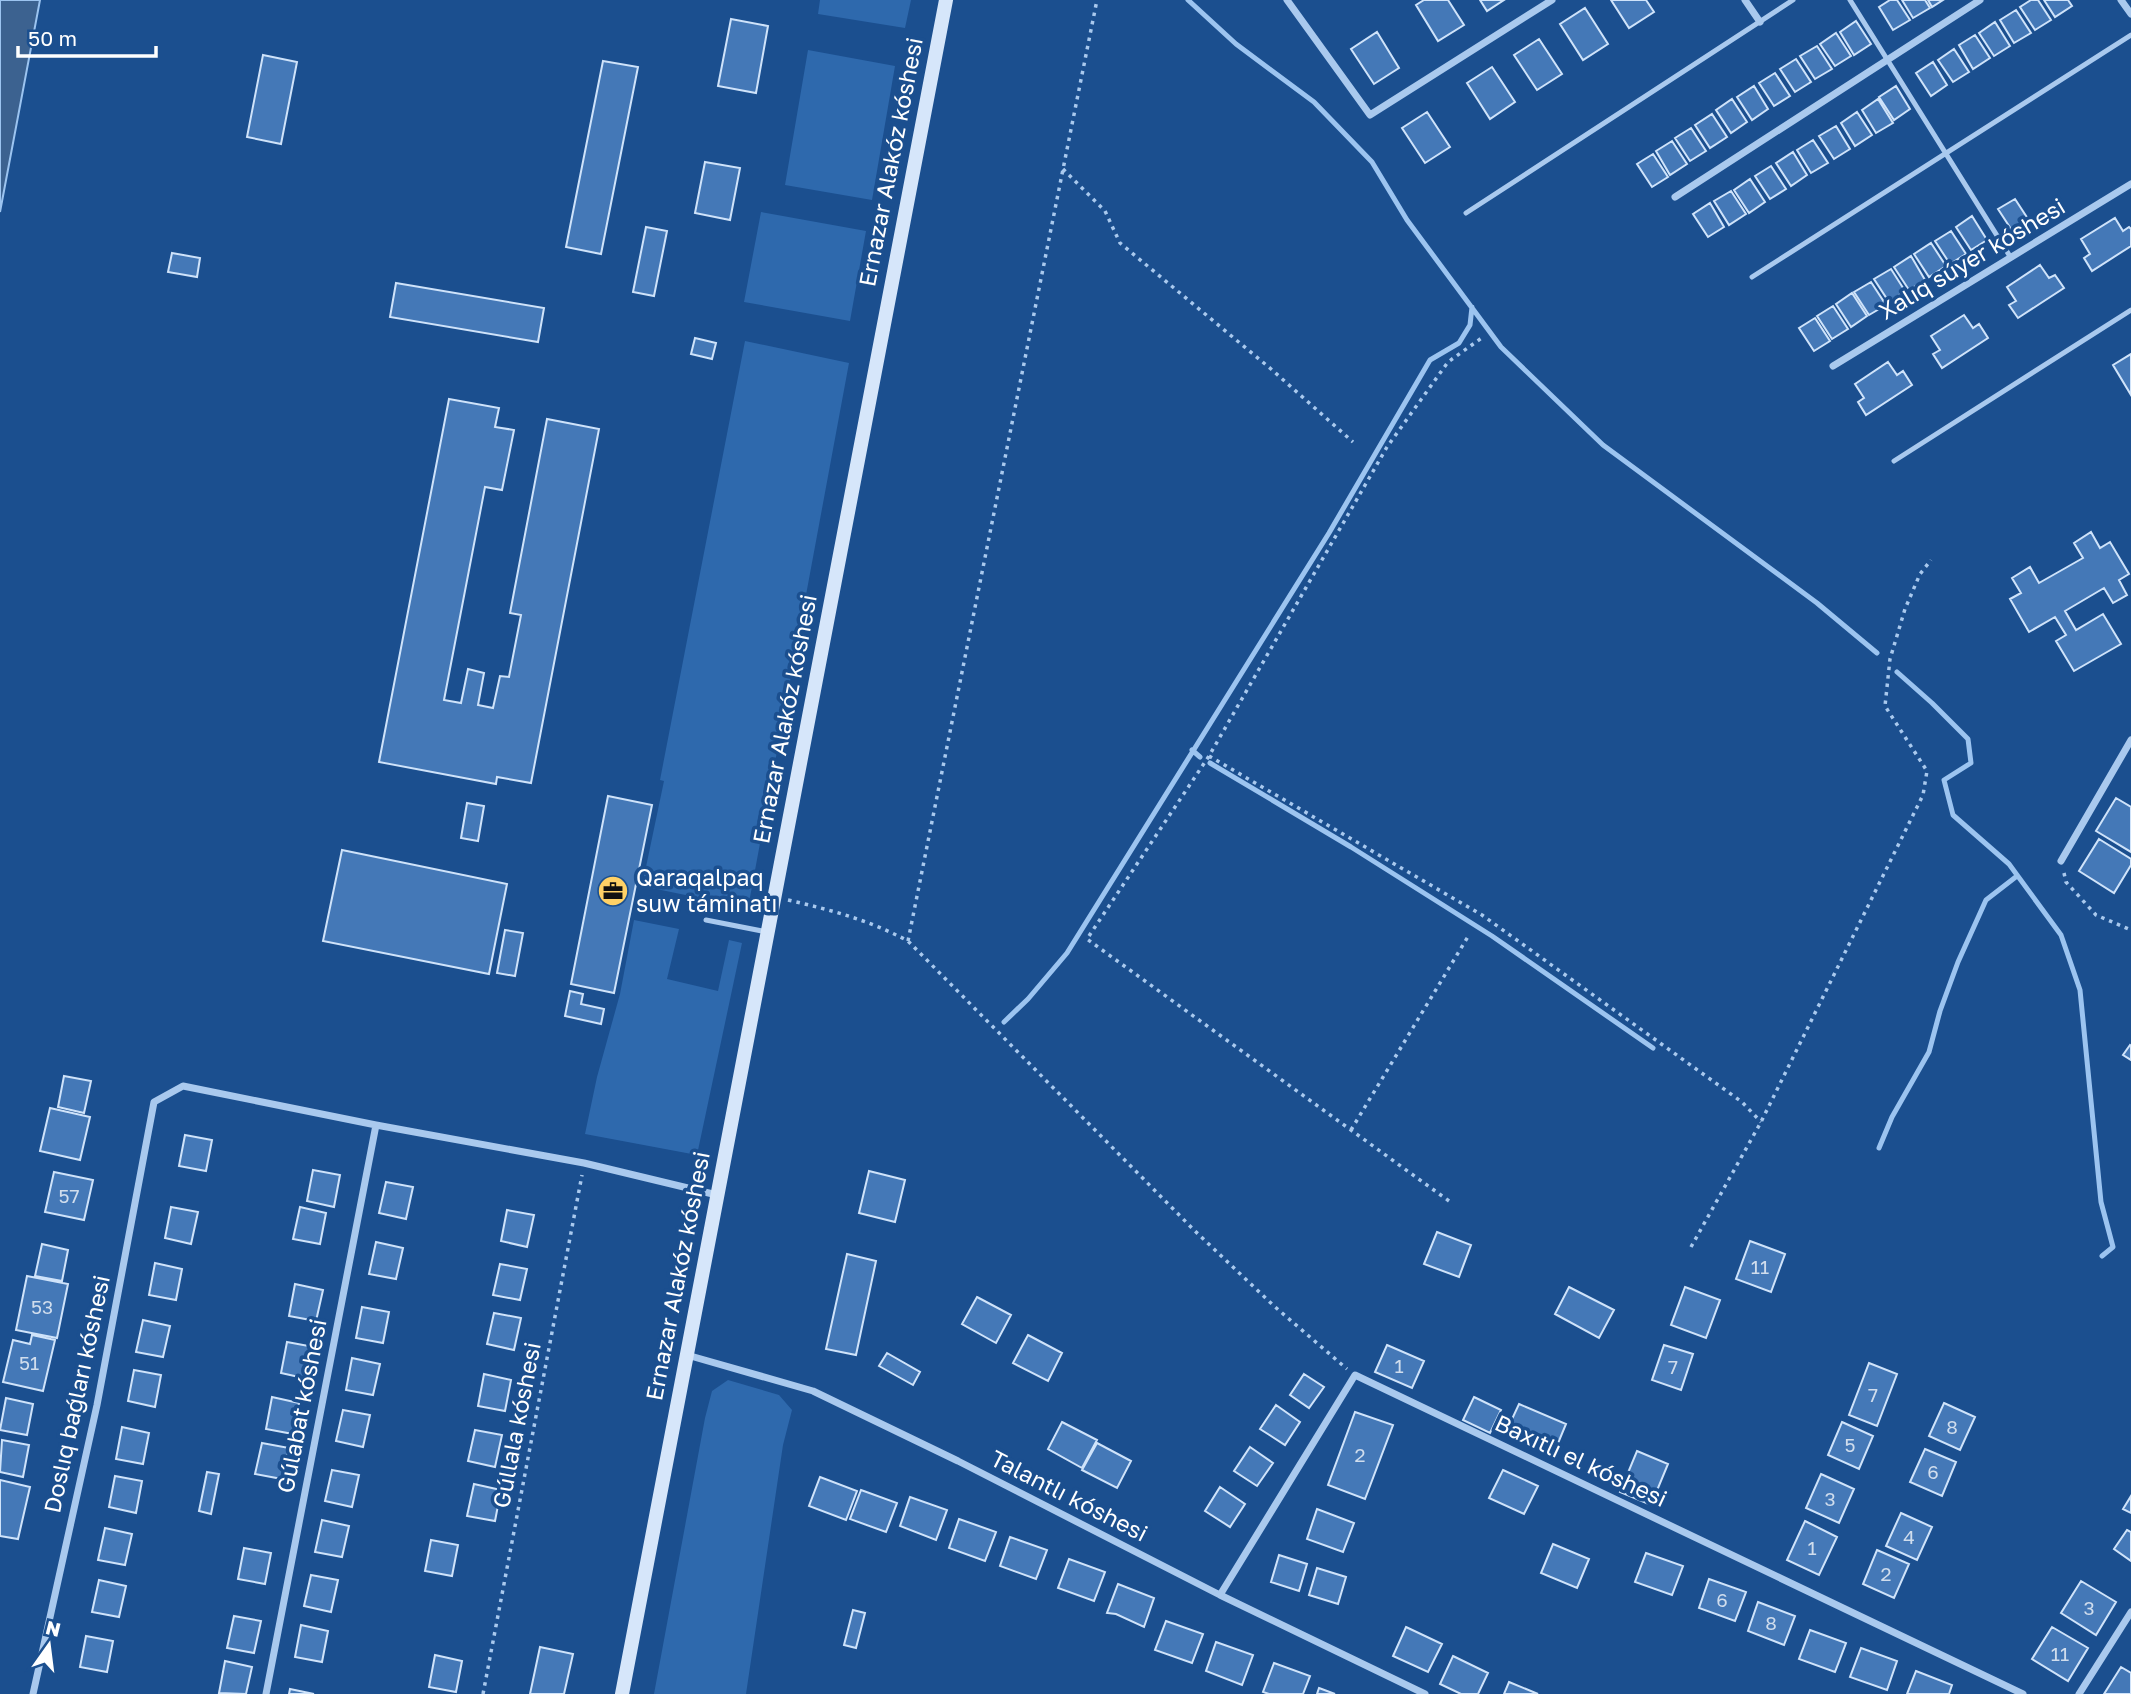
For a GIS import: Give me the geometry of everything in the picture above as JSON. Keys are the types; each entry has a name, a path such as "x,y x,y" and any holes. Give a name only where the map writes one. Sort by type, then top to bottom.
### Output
{"main road":[{"name":"Ernazar Alakóz kóshesi","path":"622,1694 946,0"}],"street":[{"path":"1287,0 1370,115 1552,0"},
{"path":"1745,0 1760,22"},
{"path":"1675,197 1980,0"},
{"path":"2121,0 2131,14"},
{"name":"Xalıq súyer kóshesi","path":"1833,366 2131,184"},
{"path":"2061,861 2131,740"},
{"name":"Doslıq baǵları kóshesi","path":"33,1694 97,1405 155,1102 183,1086 376,1125"},
{"path":"376,1125 584,1163 717,1195"},
{"name":"Gúlabat kóshesi","path":"266,1694 376,1125"},
{"name":"Talantlı kóshesi","path":"686,1355 813,1391 958,1461 1220,1595 1426,1694"},
{"path":"1220,1595 1355,1375"},
{"name":"Baxıtlı el kóshesi","path":"1355,1375 2023,1694"},
{"path":"2079,1694 2131,1612"}],"lane":[{"path":"1466,214 1793,0"},
{"path":"1850,0 2011,258"},
{"path":"1752,277 2131,35"},
{"path":"1894,461 2131,310"},
{"path":"706,920 767,932"}],"path":[{"path":"908,940 1097,0"},
{"path":"1063,169 1105,211 1120,243 1271,369 1353,442"},
{"path":"1449,1201 1087,939 1209,756 1387,447 1448,362 1483,337"},
{"path":"1691,1247 1761,1122 1923,795 1927,771 1885,706 1890,659 1905,609 1920,573 1931,560"},
{"path":"1209,756 1482,915 1742,1102 1761,1122"},
{"path":"2061,861 2066,882 2096,915 2131,930"},
{"path":"774,897 866,921 908,940 1195,1231 1274,1306 1355,1375"},
{"path":"1351,1130 1469,935"},
{"name":"Gúllala kóshesi","path":"483,1694 584,1163"}],"shaded area":[{"path":"0,0 40,0 0,212"},
{"path":"820,0 911,0 905,28 818,14"},
{"path":"808,50 895,66 872,200 785,185"},
{"path":"761,212 866,231 850,321 744,302"},
{"path":"745,341 849,363 748,908 642,886 664,781 660,780"},
{"path":"634,920 679,929 667,979 718,991 729,940 742,943 697,1155 585,1134 597,1077 620,994"},
{"path":"728,1380 779,1395 792,1410 783,1445 746,1694 654,1694 705,1418 712,1391"}],"building":[{"path":"1424,0 1448,0 1464,25 1438,41 1416,5"},
{"path":"1480,0 1504,0 1487,11"},
{"path":"1611,0 1646,0 1654,12 1629,28"},
{"path":"1890,0 1897,0 1910,20 1893,30 1879,7"},
{"path":"1902,0 1925,0 1930,8 1913,18"},
{"path":"1928,0 1943,0 1932,7"},
{"path":"2031,0 2038,0 2051,20 2035,30 2020,7"},
{"path":"2044,0 2068,0 2072,6 2055,17"},
{"path":"1585,8 1608,44 1583,60 1560,24"},
{"path":"2016,10 2031,33 2014,43 2000,20"},
{"path":"731,19 768,26 756,93 718,86"},
{"path":"1856,21 1871,44 1854,55 1840,32"},
{"path":"1995,22 2010,46 1994,56 1979,33"},
{"path":"1377,32 1399,68 1374,84 1351,49"},
{"path":"1836,33 1851,56 1835,66 1820,44"},
{"path":"1975,35 1990,58 1973,69 1959,45"},
{"path":"1539,39 1562,74 1537,90 1514,55"},
{"path":"1817,46 1832,69 1815,79 1800,56"},
{"path":"1954,49 1969,72 1953,82 1938,60"},
{"path":"263,55 297,62 281,144 247,137"},
{"path":"1796,59 1811,82 1795,92 1780,69"},
{"path":"603,61 638,67 601,254 566,247"},
{"path":"1933,62 1947,85 1931,96 1916,73"},
{"path":"1492,67 1515,102 1490,119 1467,83"},
{"path":"1775,73 1790,96 1774,106 1759,83"},
{"path":"1754,86 1768,109 1752,120 1737,97"},
{"path":"1896,86 1910,109 1894,120 1879,97"},
{"path":"1732,99 1747,122 1731,133 1716,110"},
{"path":"1878,99 1893,123 1876,133 1862,110"},
{"path":"1427,112 1450,147 1425,163 1402,128"},
{"path":"1857,112 1872,135 1855,146 1841,123"},
{"path":"1712,114 1727,137 1710,148 1695,125"},
{"path":"1836,126 1850,149 1834,159 1819,136"},
{"path":"1691,128 1706,151 1690,161 1675,138"},
{"path":"1813,140 1828,163 1811,173 1797,150"},
{"path":"1672,141 1687,164 1670,175 1656,151"},
{"path":"1793,152 1807,175 1791,186 1776,163"},
{"path":"1653,154 1668,177 1652,187 1637,164"},
{"path":"705,162 740,168 730,220 695,213"},
{"path":"1771,166 1786,189 1770,199 1755,176"},
{"path":"1750,179 1765,202 1749,213 1734,190"},
{"path":"1731,191 1746,214 1729,225 1714,201"},
{"path":"2015,199 2030,222 2013,232 1998,209"},
{"path":"1710,203 1724,227 1708,237 1693,214"},
{"path":"1972,216 1987,240 1971,250 1956,227"},
{"path":"2115,218 2123,231 2129,227 2131,229 2131,246 2092,271 2084,258 2090,254 2081,239"},
{"path":"646,227 667,231 654,296 633,292"},
{"path":"1951,231 1966,254 1950,264 1935,241"},
{"path":"1931,243 1946,266 1929,277 1914,254"},
{"path":"172,253 200,258 197,277 168,272"},
{"path":"1911,256 1925,280 1909,290 1894,267"},
{"path":"2040,265 2049,278 2055,275 2064,288 2018,318 2009,305 2016,301 2007,287"},
{"path":"1891,269 1905,291 1889,302 1874,279"},
{"path":"1871,282 1886,305 1869,315 1854,292"},
{"path":"396,283 544,308 538,342 390,317"},
{"path":"1852,293 1867,316 1851,327 1836,304"},
{"path":"1833,306 1848,329 1832,339 1817,316"},
{"path":"1964,315 1973,328 1979,324 1988,338 1942,368 1933,354 1940,350 1931,336"},
{"path":"1815,318 1830,341 1814,351 1799,328"},
{"path":"695,338 716,343 712,359 691,354"},
{"path":"2131,354 2131,395 2113,365"},
{"path":"1888,362 1897,375 1903,371 1912,385 1866,415 1858,402 1864,398 1855,384"},
{"path":"449,399 499,408 495,427 514,430 502,490 485,487 444,700 461,703 468,669 484,673 478,705 493,708 500,676 509,677 521,615 510,613 547,419 599,429 531,783 497,777 496,784 379,762"},
{"path":"2091,532 2100,548 2110,542 2129,574 2119,580 2127,595 2113,603 2104,588 2065,611 2076,630 2103,614 2121,644 2074,671 2056,641 2066,635 2055,617 2029,632 2010,599 2021,593 2012,578 2030,567 2039,583 2083,558 2074,543"},
{"path":"608,796 652,805 614,993 571,984"},
{"path":"2116,798 2131,807 2131,852 2096,831"},
{"path":"467,803 484,806 478,841 461,838"},
{"path":"2099,839 2131,859 2131,865 2114,893 2079,871"},
{"path":"342,850 507,884 489,974 323,941"},
{"path":"505,930 523,933 515,976 497,973"},
{"path":"570,991 583,994 581,1004 604,1009 601,1024 565,1016"},
{"path":"2131,1046 2131,1060 2123,1055"},
{"path":"64,1076 91,1081 84,1113 58,1107"},
{"path":"50,1108 90,1117 80,1160 40,1151"},
{"path":"185,1135 212,1140 206,1171 179,1166"},
{"path":"313,1170 340,1175 334,1207 307,1201"},
{"path":"869,1171 905,1180 895,1222 859,1213"},
{"path":"54,1172 93,1180 84,1220 45,1212"},
{"path":"386,1182 413,1187 406,1219 379,1213"},
{"path":"171,1207 198,1212 191,1244 165,1238"},
{"path":"300,1207 326,1213 320,1244 293,1239"},
{"path":"507,1210 534,1215 527,1247 501,1241"},
{"path":"1437,1232 1471,1245 1459,1277 1424,1264"},
{"path":"1750,1241 1785,1254 1771,1292 1736,1279"},
{"path":"376,1242 403,1248 396,1279 369,1274"},
{"path":"42,1244 68,1250 62,1281 35,1276"},
{"path":"847,1254 876,1261 856,1355 826,1349"},
{"path":"155,1263 182,1269 176,1300 149,1295"},
{"path":"500,1264 527,1269 520,1300 493,1295"},
{"path":"27,1276 68,1284 57,1338 16,1330"},
{"path":"295,1284 323,1290 316,1321 289,1316"},
{"path":"1569,1287 1614,1310 1599,1338 1555,1314"},
{"path":"1685,1287 1720,1300 1706,1338 1671,1325"},
{"path":"977,1297 1011,1315 996,1343 962,1324"},
{"path":"362,1307 389,1312 383,1343 356,1338"},
{"path":"494,1313 521,1318 514,1350 487,1344"},
{"path":"143,1320 170,1326 163,1357 136,1352"},
{"path":"32,1335 55,1340 43,1391 3,1382 13,1340 30,1344"},
{"path":"1028,1335 1062,1353 1048,1381 1013,1363"},
{"path":"287,1342 314,1347 308,1379 281,1373"},
{"path":"1387,1345 1424,1361 1412,1388 1375,1372"},
{"path":"1664,1345 1693,1354 1681,1390 1652,1380"},
{"path":"887,1353 920,1372 913,1385 879,1366"},
{"path":"352,1358 380,1364 373,1395 346,1390"},
{"path":"1869,1363 1897,1374 1877,1426 1849,1415"},
{"path":"134,1370 161,1375 155,1407 128,1401"},
{"path":"484,1374 511,1380 505,1411 478,1406"},
{"path":"1304,1374 1324,1387 1309,1408 1290,1395"},
{"path":"272,1397 299,1403 293,1434 266,1429"},
{"path":"1474,1397 1501,1410 1490,1433 1463,1420"},
{"path":"6,1398 33,1404 27,1435 0,1430"},
{"path":"1944,1403 1975,1417 1960,1450 1929,1436"},
{"path":"1519,1404 1566,1424 1554,1453 1506,1432"},
{"path":"1276,1405 1300,1422 1285,1445 1260,1429"},
{"path":"343,1410 370,1415 363,1447 336,1441"},
{"path":"1355,1412 1393,1425 1365,1499 1328,1485"},
{"path":"1062,1422 1097,1440 1082,1468 1048,1449"},
{"path":"1842,1422 1873,1436 1859,1469 1828,1455"},
{"path":"122,1427 149,1433 143,1464 116,1459"},
{"path":"475,1430 502,1435 495,1467 468,1461"},
{"path":"2,1440 29,1445 23,1477 0,1472"},
{"path":"262,1443 289,1448 282,1479 255,1474"},
{"path":"1097,1443 1131,1461 1117,1488 1082,1470"},
{"path":"1250,1447 1273,1463 1257,1486 1234,1471"},
{"path":"1925,1449 1956,1462 1942,1496 1910,1482"},
{"path":"1637,1451 1668,1464 1651,1505 1620,1492"},
{"path":"332,1470 359,1475 352,1507 325,1501"},
{"path":"1503,1470 1538,1486 1524,1514 1489,1498"},
{"path":"207,1472 219,1474 211,1514 199,1511"},
{"path":"1821,1474 1854,1489 1839,1523 1806,1508"},
{"path":"115,1476 142,1481 136,1513 109,1507"},
{"path":"820,1477 857,1491 846,1520 809,1506"},
{"path":"0,1480 30,1487 18,1539 0,1536"},
{"path":"474,1484 501,1490 495,1521 467,1516"},
{"path":"1220,1487 1245,1504 1230,1527 1205,1511"},
{"path":"861,1490 897,1503 886,1532 850,1519"},
{"path":"2131,1496 2131,1513 2123,1509"},
{"path":"910,1497 947,1510 936,1540 900,1526"},
{"path":"1317,1509 1354,1523 1343,1552 1307,1539"},
{"path":"1901,1513 1932,1527 1917,1560 1886,1546"},
{"path":"959,1519 996,1532 985,1561 949,1548"},
{"path":"322,1520 349,1526 342,1557 315,1552"},
{"path":"1805,1521 1837,1537 1819,1575 1787,1560"},
{"path":"105,1528 132,1534 125,1565 98,1560"},
{"path":"2127,1530 2131,1532 2131,1561 2114,1549"},
{"path":"1010,1537 1047,1550 1036,1579 1000,1566"},
{"path":"431,1540 458,1545 452,1576 425,1571"},
{"path":"1553,1544 1589,1559 1577,1588 1541,1573"},
{"path":"244,1548 271,1553 265,1584 238,1579"},
{"path":"1877,1550 1909,1564 1894,1598 1863,1584"},
{"path":"1646,1553 1683,1566 1672,1595 1635,1582"},
{"path":"1279,1555 1307,1564 1299,1591 1271,1582"},
{"path":"1069,1559 1105,1572 1094,1601 1058,1588"},
{"path":"1317,1568 1346,1577 1338,1604 1309,1595"},
{"path":"311,1575 338,1580 331,1612 304,1606"},
{"path":"1709,1579 1746,1592 1735,1621 1699,1608"},
{"path":"99,1580 126,1586 119,1617 92,1612"},
{"path":"2081,1581 2116,1602 2096,1635 2061,1613"},
{"path":"1118,1584 1154,1598 1144,1627 1116,1614 1107,1613"},
{"path":"1758,1602 1795,1616 1784,1645 1748,1631"},
{"path":"853,1610 865,1613 856,1648 844,1645"},
{"path":"234,1616 261,1621 254,1653 227,1648"},
{"path":"1166,1621 1203,1634 1192,1663 1155,1650"},
{"path":"301,1625 328,1631 322,1662 295,1657"},
{"path":"1406,1627 1442,1644 1428,1672 1393,1656"},
{"path":"2052,1627 2088,1648 2068,1681 2032,1659"},
{"path":"1810,1630 1846,1643 1835,1672 1799,1659"},
{"path":"86,1636 113,1641 107,1672 80,1667"},
{"path":"1216,1642 1253,1655 1242,1685 1206,1671"},
{"path":"540,1647 573,1654 564,1694 530,1694"},
{"path":"1861,1648 1897,1661 1887,1690 1850,1677"},
{"path":"435,1655 462,1661 456,1692 429,1687"},
{"path":"1453,1656 1488,1673 1478,1694 1461,1694 1440,1684"},
{"path":"225,1661 252,1667 246,1694 219,1693"},
{"path":"1274,1663 1310,1676 1303,1694 1263,1692"},
{"path":"2121,1667 2131,1673 2131,1694 2104,1694"},
{"path":"1916,1671 1952,1685 1949,1694 1907,1694"},
{"path":"1509,1682 1538,1694 1504,1694"},
{"path":"1319,1688 1335,1694 1317,1694"},
{"path":"290,1689 314,1694 289,1694"}],"waterway":[{"path":"1188,0 1236,44 1314,102 1372,162 1407,220 1501,347 1603,445 1817,603 1877,653"},
{"path":"1004,1022 1028,999 1067,953 1329,533 1430,360 1459,343 1470,325 1472,307"},
{"path":"1897,672 1968,739 1971,763 1944,780 1953,815 2009,864 2061,935 2080,990 2101,1202 2113,1247 2102,1256"},
{"path":"1192,750 1200,757"},
{"path":"1210,763 1351,847 1492,936 1653,1048"},
{"path":"1879,1148 1892,1117 1929,1052 1940,1011 1958,962 1986,900 2017,876"}],"place":[{"name":"Qaraqalpaq suw táminatı","path":"613,891"}]}
